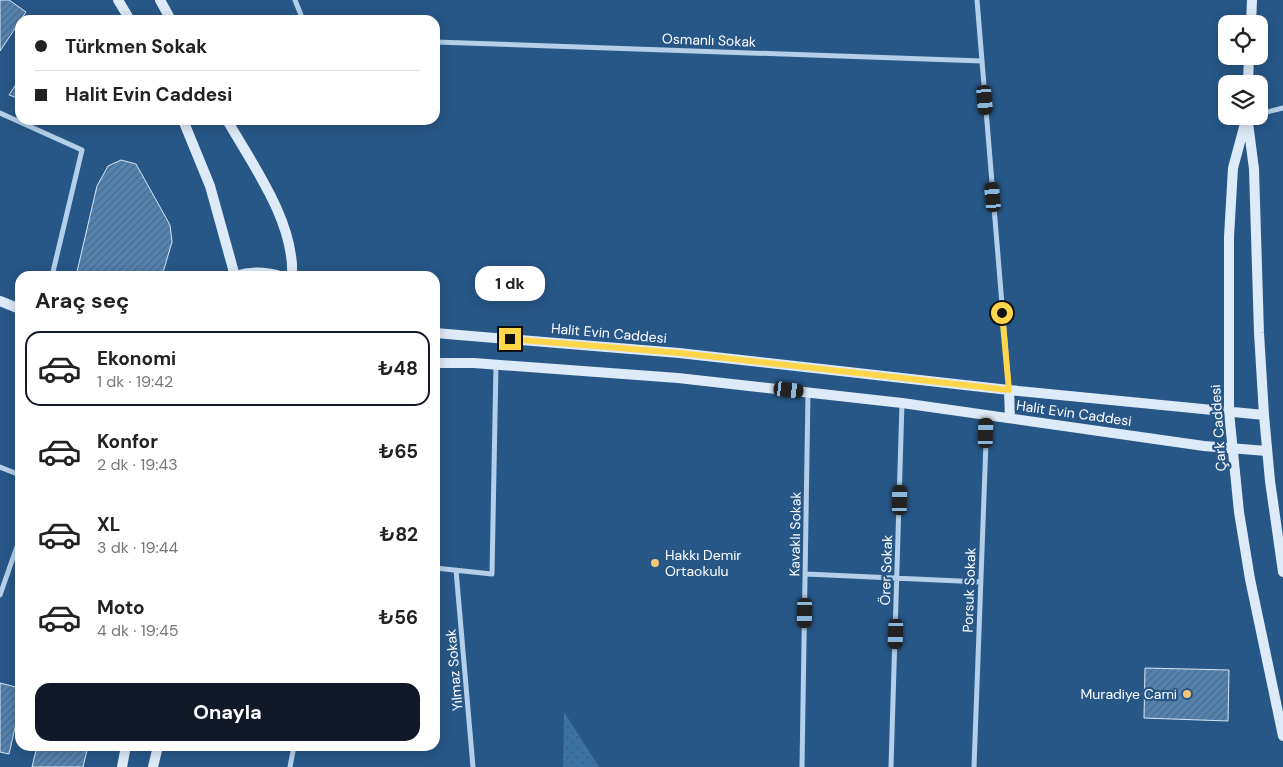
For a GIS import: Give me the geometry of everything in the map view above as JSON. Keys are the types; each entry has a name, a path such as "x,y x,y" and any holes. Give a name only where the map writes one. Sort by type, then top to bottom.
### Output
{"main road":[{"path":"118,0 127,15"},
{"path":"160,0 168,15"},
{"path":"1251,15 1252,0"},
{"name":"Çark Caddesi","path":"1283,572 1278,511 1267,452 1264,415 1259,333 1254,169 1247,116 1233,178 1230,237 1229,412 1239,512 1250,579 1283,736"},
{"path":"185,125 210,186 234,271"},
{"path":"230,125 282,220 290,245 292,271"},
{"path":"0,302 15,307"},
{"name":"Halit Evin Caddesi","path":"440,333 680,353 1009,390 1264,415"},
{"name":"Halit Evin Caddesi","path":"440,363 496,365 678,378 902,403 1232,450 1267,452"},
{"path":"1009,390 1010,418"},
{"path":"122,767 125,751"},
{"path":"153,767 157,751"}],"street":[{"path":"295,0 301,15"},
{"path":"978,0 1009,390"},
{"name":"Osmanlı Sokak","path":"440,42 982,61"},
{"path":"1268,112 1283,108"},
{"path":"0,113 15,120"},
{"path":"27,125 82,150 53,271"},
{"path":"440,568 492,574 496,365"},
{"name":"Kavaklı Sokak","path":"802,767 808,392"},
{"name":"Örer Sokak","path":"891,767 902,403"},
{"name":"Porsuk Sokak","path":"974,767 987,414"},
{"path":"0,467 15,473"},
{"path":"0,595 15,552"},
{"name":"Yılmaz Sokak","path":"456,570 473,767"},
{"path":"806,574 981,582"},
{"path":"290,767 293,751"}],"shaded area":[{"path":"564,712 599,767 563,767"}],"building":[{"path":"0,0 9,0 26,12 24,15 15,15 15,28 0,51"},
{"path":"15,86 15,97 9,95"},
{"path":"121,160 136,164 170,225 172,242 163,271 77,271 97,186 108,166"},
{"name":"Muradiye Cami","path":"1145,668 1229,670 1228,721 1144,718"},
{"path":"0,683 15,687 15,728 9,754 0,752"},
{"path":"36,751 87,751 83,767 32,767"}],"place":[{"name":"Hakkı Demir Ortaokulu","path":"655,563"},
{"name":"Muradiye Cami","path":"1187,694"}],"route":[{"path":"510,339 680,353 1009,390 1002,313"}]}
